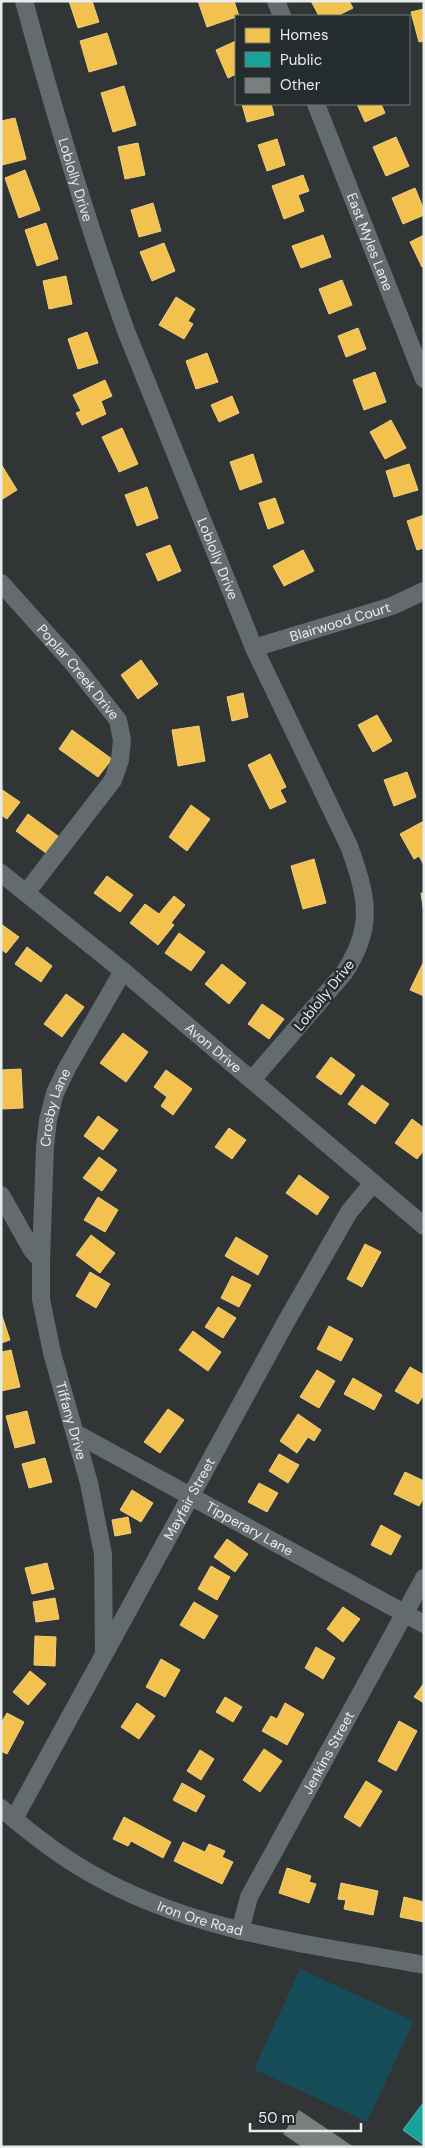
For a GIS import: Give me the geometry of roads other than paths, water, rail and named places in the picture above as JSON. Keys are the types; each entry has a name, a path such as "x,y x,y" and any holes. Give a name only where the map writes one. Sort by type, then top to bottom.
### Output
{"street":[{"name":"Loblolly Drive","path":"24,1 44,76 108,280 126,330 254,648 349,846 359,873 366,901 366,921 362,940 355,958 252,1080"},
{"path":"276,1 282,15"},
{"name":"East Myles Lane","path":"316,105 424,379"},
{"name":"Poplar Creek Drive","path":"1,583 71,661 118,720 122,740 120,760 113,780 26,893"},
{"name":"Blairwood Court","path":"254,648 392,606 424,591"},
{"name":"Avon Drive","path":"1,873 123,971 424,1226"},
{"name":"Crosby Lane","path":"40,1260 45,1147 48,1120 55,1093 66,1068 123,971"},
{"name":"Mayfair Street","path":"8,1814 104,1657 349,1212 374,1183"},
{"path":"1,1195 32,1250 40,1260"},
{"name":"Tiffany Drive","path":"40,1260 42,1298 52,1353 89,1483 103,1554 104,1657"},
{"name":"Tipperary Lane","path":"76,1433 424,1624"},
{"name":"Jenkins Street","path":"240,1931 249,1897 424,1578"},
{"name":"Iron Ore Road","path":"8,1814 71,1862 126,1892 201,1921 240,1931 424,1965"}]}
